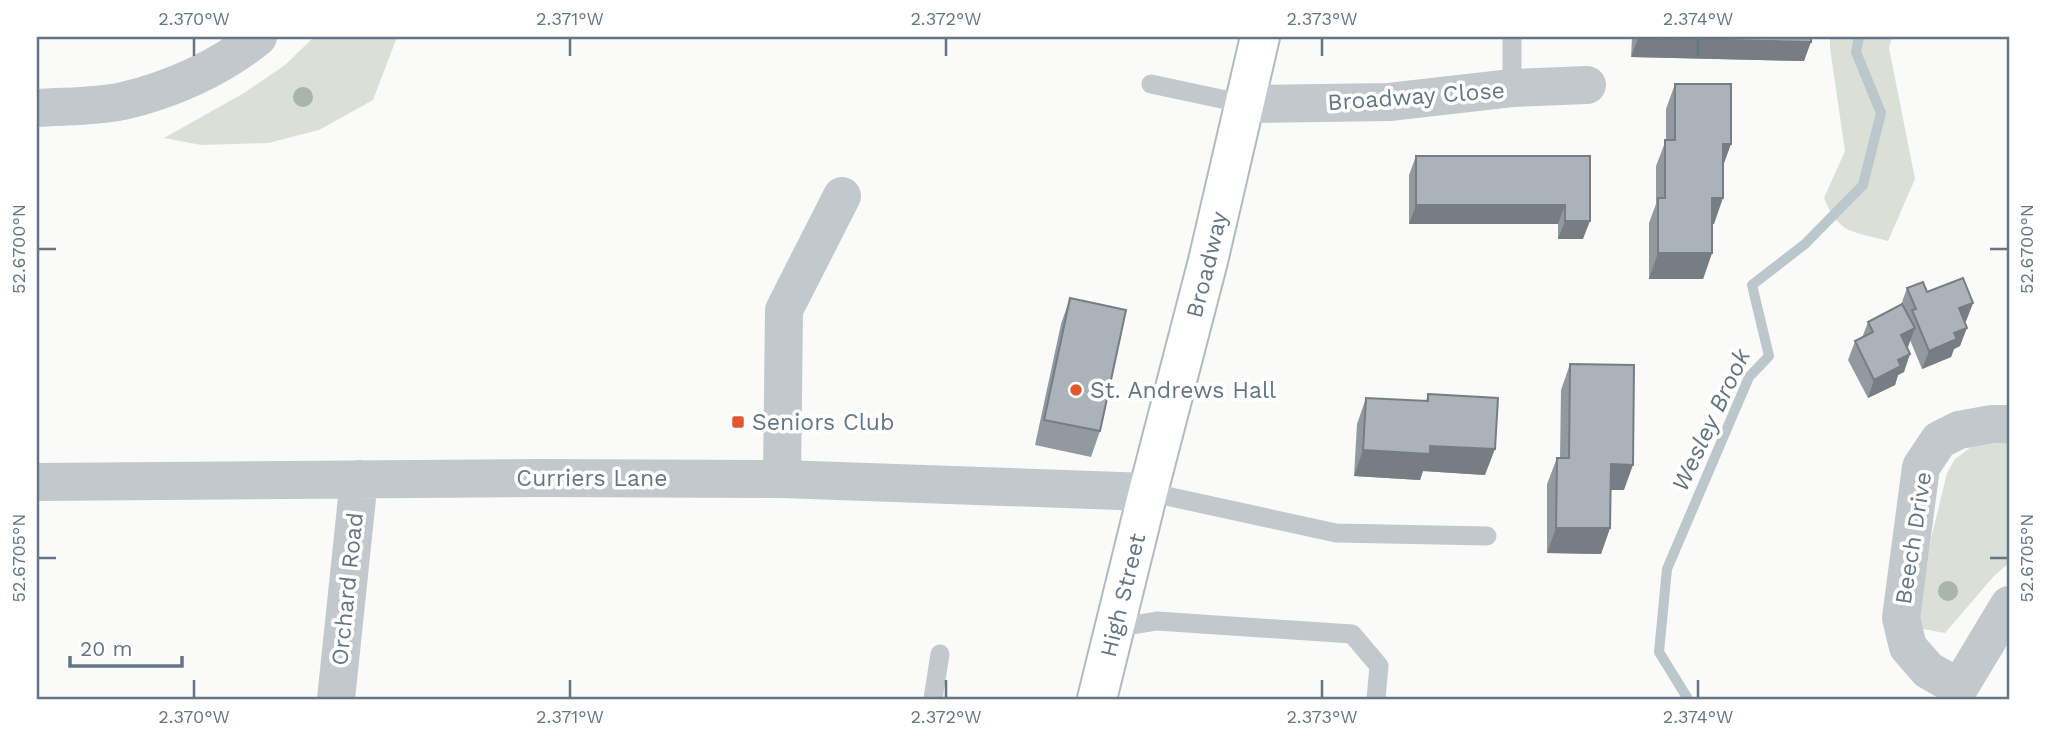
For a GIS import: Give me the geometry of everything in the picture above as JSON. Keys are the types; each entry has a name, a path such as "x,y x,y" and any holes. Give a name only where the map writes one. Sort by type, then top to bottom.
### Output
{"main road":[{"name":"Broadway","path":"1148,492 1208,261 1259,37"},
{"name":"High Street","path":"1097,699 1148,492"}],"street":[{"path":"37,108 121,101 164,88 215,67 258,37"},
{"name":"Broadway Close","path":"1245,104 1389,102 1512,88 1587,85"},
{"path":"782,479 784,310 842,196"},
{"name":"Beech Drive","path":"2009,424 1959,430 1939,440 1921,467 1901,618 1908,647 1928,670 1958,693 2009,605"},
{"name":"Orchard Road","path":"336,699 359,479"},
{"name":"Curriers Lane","path":"37,482 782,479 1148,492"}],"lane":[{"path":"1512,37 1512,88"},
{"path":"1151,84 1245,104"},
{"path":"1148,492 1336,533 1487,536"},
{"path":"1115,628 1157,621 1352,634 1379,666 1376,699"},
{"path":"933,699 940,654"}],"shaded area":[{"path":"314,37 397,37 373,100 319,130 268,143 201,145 164,138 244,93 285,65"},
{"path":"1830,37 1892,37 1889,48 1915,179 1888,241 1848,230 1835,219 1824,198 1845,151"},
{"path":"1979,441 2009,442 2009,563 1994,576 1945,633 1923,629 1919,618 1931,539 1947,473 1955,459"}],"building":[{"path":"1811,37 1811,42 1638,38"},
{"path":"1675,84 1731,84 1731,144 1723,144 1723,198 1712,198 1712,253 1658,253 1658,198 1665,198 1665,140 1675,140"},
{"path":"1416,156 1590,156 1590,221 1565,221 1565,205 1416,205"},
{"path":"1963,278 1973,303 1959,308 1967,328 1954,333 1957,339 1929,351 1912,310 1916,309 1907,288 1923,282 1927,292"},
{"name":"St. Andrews Hall","path":"1070,298 1126,310 1100,431 1044,420"},
{"path":"1902,304 1915,328 1901,335 1910,354 1898,360 1901,366 1874,380 1855,341 1873,332 1868,322"},
{"path":"1570,364 1634,365 1633,465 1611,464 1610,528 1556,528 1557,458 1569,458"},
{"path":"1428,394 1498,398 1495,449 1430,446 1430,454 1363,450 1366,398 1428,401"}],"waterway":[{"name":"Wesley Brook","path":"1688,699 1659,652 1667,569 1749,377 1769,356 1752,285 1805,244 1863,185 1881,113 1856,52 1859,37"}],"place":[{"name":"St. Andrews Hall","path":"1076,390"},
{"name":"Seniors Club","path":"738,422"}]}
